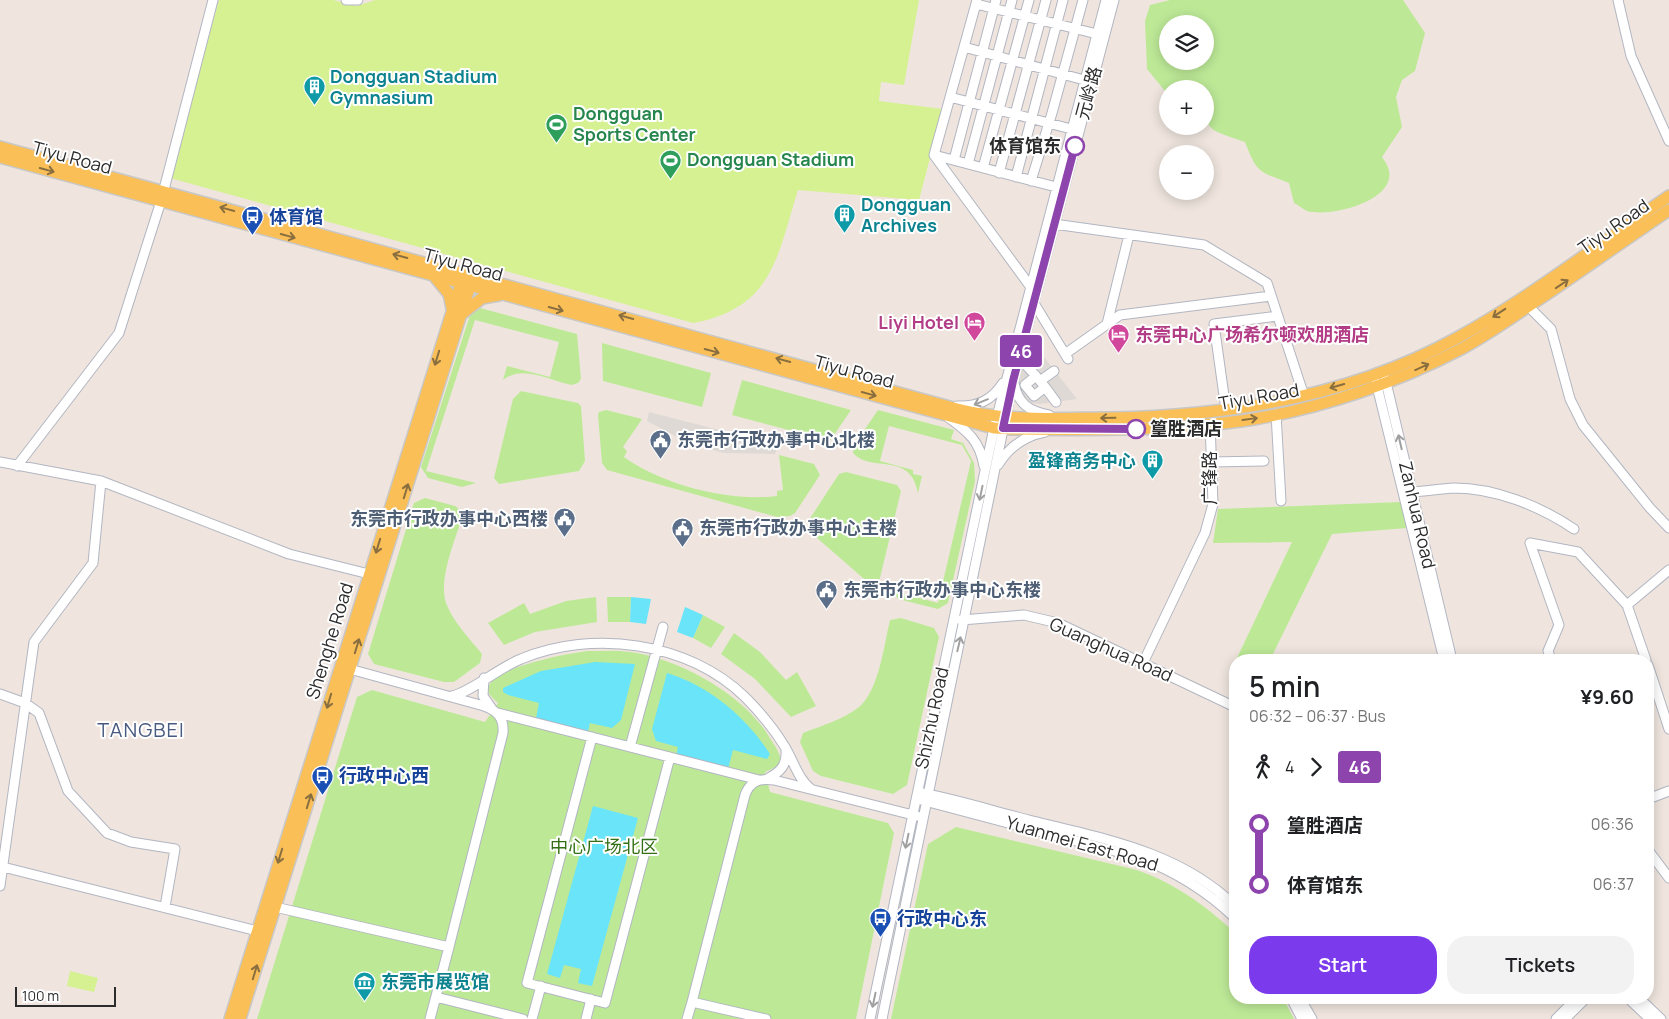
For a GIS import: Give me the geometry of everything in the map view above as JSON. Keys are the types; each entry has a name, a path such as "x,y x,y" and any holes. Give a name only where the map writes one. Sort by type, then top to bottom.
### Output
{"main road":[{"name":"Tiyu Road","path":"0,146 162,196 426,273 467,279 508,296 946,410 999,423 1061,424 1140,429 1210,423 1276,414 1326,402 1380,378 1482,324 1669,196"},
{"name":"Tiyu Road","path":"0,157 162,196 946,410"},
{"name":"Tiyu Road","path":"1061,424 1252,407 1380,378 1461,349 1669,210"},
{"path":"426,273 437,279 446,288 457,312 482,298 508,296"},
{"name":"Shenghe Road","path":"230,1019 257,930 345,668 467,279"},
{"name":"Shenghe Road","path":"240,1019 345,668 369,574 457,312"}],"street":[{"path":"17,466 119,333 162,196 213,0"},
{"path":"346,0 358,0"},
{"path":"968,164 1012,0"},
{"path":"983,168 1029,0"},
{"path":"999,173 1046,0"},
{"path":"1016,177 1063,0"},
{"path":"1031,181 1049,124 1083,0"},
{"name":"元岭路","path":"999,423 1030,286 1106,0"},
{"name":"元岭路","path":"1010,380 1034,303 1114,0"},
{"path":"1618,0 1631,56 1669,141"},
{"path":"934,155 977,2 995,4 1009,12 1097,34"},
{"path":"954,160 995,4"},
{"path":"964,47 1084,80"},
{"path":"950,97 1071,129"},
{"path":"934,155 1056,187"},
{"path":"934,155 1030,286"},
{"path":"1054,224 1204,245 1267,283 1304,396"},
{"path":"1107,324 1129,235"},
{"path":"1034,303 1067,357 1120,315 1271,296"},
{"path":"1528,306 1551,329 1570,399 1583,425 1650,508 1669,528"},
{"path":"1226,410 1214,324 1278,316"},
{"path":"1023,362 1056,402"},
{"path":"1040,382 1025,385 1026,393 1034,396 1040,382 1054,370"},
{"name":"Zanhua Road","path":"1380,378 1412,492 1451,654"},
{"name":"Zanhua Road","path":"1380,378 1443,654"},
{"path":"946,410 981,403 1010,380 1026,408 1061,424"},
{"path":"946,410 974,437 990,472 1004,455 1024,439 1061,424"},
{"path":"1276,414 1281,500"},
{"name":"Shizhu Road","path":"882,1019 964,620 999,423"},
{"name":"广锋路","path":"1143,663 1205,533 1213,504 1210,423"},
{"path":"1211,462 1264,461"},
{"path":"0,462 101,481 288,554 369,574"},
{"name":"Shizhu Road","path":"870,1019 953,621 990,472"},
{"path":"0,886 34,642 93,563 101,481"},
{"path":"1412,492 1455,488 1486,492 1519,502 1557,517 1574,529"},
{"path":"1549,654 1559,625 1530,543 1578,552 1627,605 1644,654"},
{"path":"1627,605 1669,570"},
{"name":"Guanghua Road","path":"953,621 1024,615 1058,623 1229,704"},
{"path":"630,747 663,627"},
{"path":"448,696 462,693 484,678 521,659 572,645 605,643 657,650 687,660 726,682 763,716 785,748 803,781 813,790"},
{"path":"345,668 630,747 923,818"},
{"path":"430,1019 503,734 504,726 483,696 484,678"},
{"path":"1654,683 1669,728"},
{"path":"0,694 25,703 39,712 68,791 107,832 131,842 175,849 165,908"},
{"path":"592,737 527,983 591,1000 605,1003 670,757"},
{"path":"688,1019 745,795 750,785 776,774 784,766 785,748"},
{"path":"1654,797 1669,792"},
{"name":"Yuanmei East Road","path":"916,796 1140,849 1176,864 1193,874 1229,901"},
{"name":"Yuanmei East Road","path":"927,798 1138,857 1172,871 1189,881 1212,896 1229,912"},
{"path":"1654,858 1669,878"},
{"path":"3,867 257,930"},
{"path":"275,907 449,947"},
{"path":"532,1019 541,986"},
{"path":"436,996 523,1019"},
{"path":"586,1019 591,1000"},
{"path":"692,1002 766,1019"},
{"path":"1294,1004 1302,1019"},
{"path":"1303,1004 1312,1019"},
{"path":"1556,1019 1571,1004"},
{"path":"1565,1019 1580,1004"},
{"path":"1634,1004 1650,1019"},
{"path":"1645,1004 1661,1019"}],"green space":[{"name":"Dongguan Sports Center","path":"219,0 333,0 357,6 375,0 919,0 904,85 881,82 879,101 943,109 919,200 798,190 777,258 768,276 756,292 740,305 720,316 693,323 170,178"},
{"path":"1170,0 1403,0 1425,33 1415,71 1402,80 1396,97 1402,127 1382,157 1389,172 1388,182 1383,190 1375,197 1353,207 1328,212 1307,211 1294,203 1289,183 1260,170 1245,142 1214,129 1214,80 1159,80 1159,84 1147,69 1145,21 1150,5"},
{"path":"480,308 577,334 581,379 578,383 572,385 537,375 519,373 503,380 507,366 550,377 559,342 475,320 426,471 476,483 462,487 428,478 421,467 470,315"},
{"path":"602,343 711,373 702,407 603,381"},
{"path":"742,380 851,410 830,441 732,415"},
{"path":"521,391 578,403 581,406 585,461 579,471 499,484 494,478 513,399"},
{"path":"606,410 642,419 623,447 627,451 624,457 658,476 677,483 718,494 758,497 777,496 777,491 783,490 779,455 814,464 820,475 795,513 790,516 777,517 607,470 602,463 598,415 599,412"},
{"path":"878,410 954,430 951,439 963,443 974,463 975,481 948,603 938,609 898,599 893,591 938,603 971,461 962,445 889,426 880,461 913,470 913,474 922,476 918,493 914,480 899,467 870,462 861,459 853,453 854,445"},
{"path":"846,472 897,485 901,491 879,582 871,585 809,531 809,520 839,474"},
{"path":"425,498 455,506 464,513 446,570 444,593 446,603 453,617 482,654 480,663 454,682 444,682 374,664 368,654 414,503"},
{"path":"1401,502 1407,528 1332,534 1273,654 1239,654 1292,542 1213,543 1218,509"},
{"path":"596,597 597,622 535,632 504,645 488,623 524,603 530,614 566,601"},
{"path":"607,597 631,597 630,622 608,622"},
{"path":"703,615 725,627 711,648 693,638"},
{"path":"901,618 934,628 939,637 907,785 893,794 821,776 813,771 800,742 803,733 846,715 859,707 866,699 880,666 890,620"},
{"path":"734,633 760,652 786,680 797,672 816,706 791,717 755,679 721,654"},
{"name":"中心广场北区","path":"588,651 625,651 648,656 668,662 707,680 742,705 757,720 777,749 781,761 780,765 765,772 770,792 888,823 894,833 856,1019 257,1019 357,697 372,690 485,722 498,703 488,690 493,680 533,662"},
{"path":"956,827 1137,870 1165,882 1201,904 1229,928 1229,1004 1286,1004 1294,1019 891,1019 928,844"},
{"path":"70,971 98,978 94,992 67,986"}],"shaded area":[{"path":"1033,343 1077,399 1041,404 1030,403 1023,396 1017,384 1021,366"},
{"path":"649,412 778,445 775,454 724,453 692,445 647,421"}],"water":[{"path":"631,597 651,599 646,624 630,622"},
{"path":"685,607 703,615 693,638 677,632"},
{"path":"595,662 635,664 621,720 612,728 590,723 588,732 536,718 539,703 503,692 503,688 541,671"},
{"path":"667,673 698,686 726,704 760,740 770,754 767,759 733,750 728,769 676,756 678,747 656,741 652,729"},
{"path":"593,806 638,818 592,986 578,983 581,969 564,965 560,978 547,974"}],"bus line":[{"name":"46","path":"1075,146 1013,381 1003,428 1136,429"}],"place":[{"name":"Dongguan Stadium Gymnasium","path":"314,106"},
{"name":"Dongguan Sports Center","path":"557,143"},
{"name":"体育馆东","path":"1075,146"},
{"name":"Dongguan Stadium","path":"671,179"},
{"name":"Dongguan Archives","path":"845,234"},
{"name":"体育馆","path":"253,236"},
{"name":"Liyi Hotel","path":"975,342"},
{"name":"东莞中心广场希尔顿欢朋酒店","path":"1119,354"},
{"name":"篁胜酒店","path":"1136,429"},
{"name":"东莞市行政办事中心北楼","path":"661,459"},
{"name":"盈锋商务中心","path":"1152,480"},
{"name":"东莞市行政办事中心西楼","path":"564,538"},
{"name":"东莞市行政办事中心主楼","path":"683,547"},
{"name":"东莞市行政办事中心东楼","path":"827,609"},
{"name":"行政中心西","path":"323,795"},
{"name":"行政中心东","path":"881,938"},
{"name":"东莞市展览馆","path":"365,1001"}],"district":[{"name":"TANGBEI","path":"141,730"}]}
